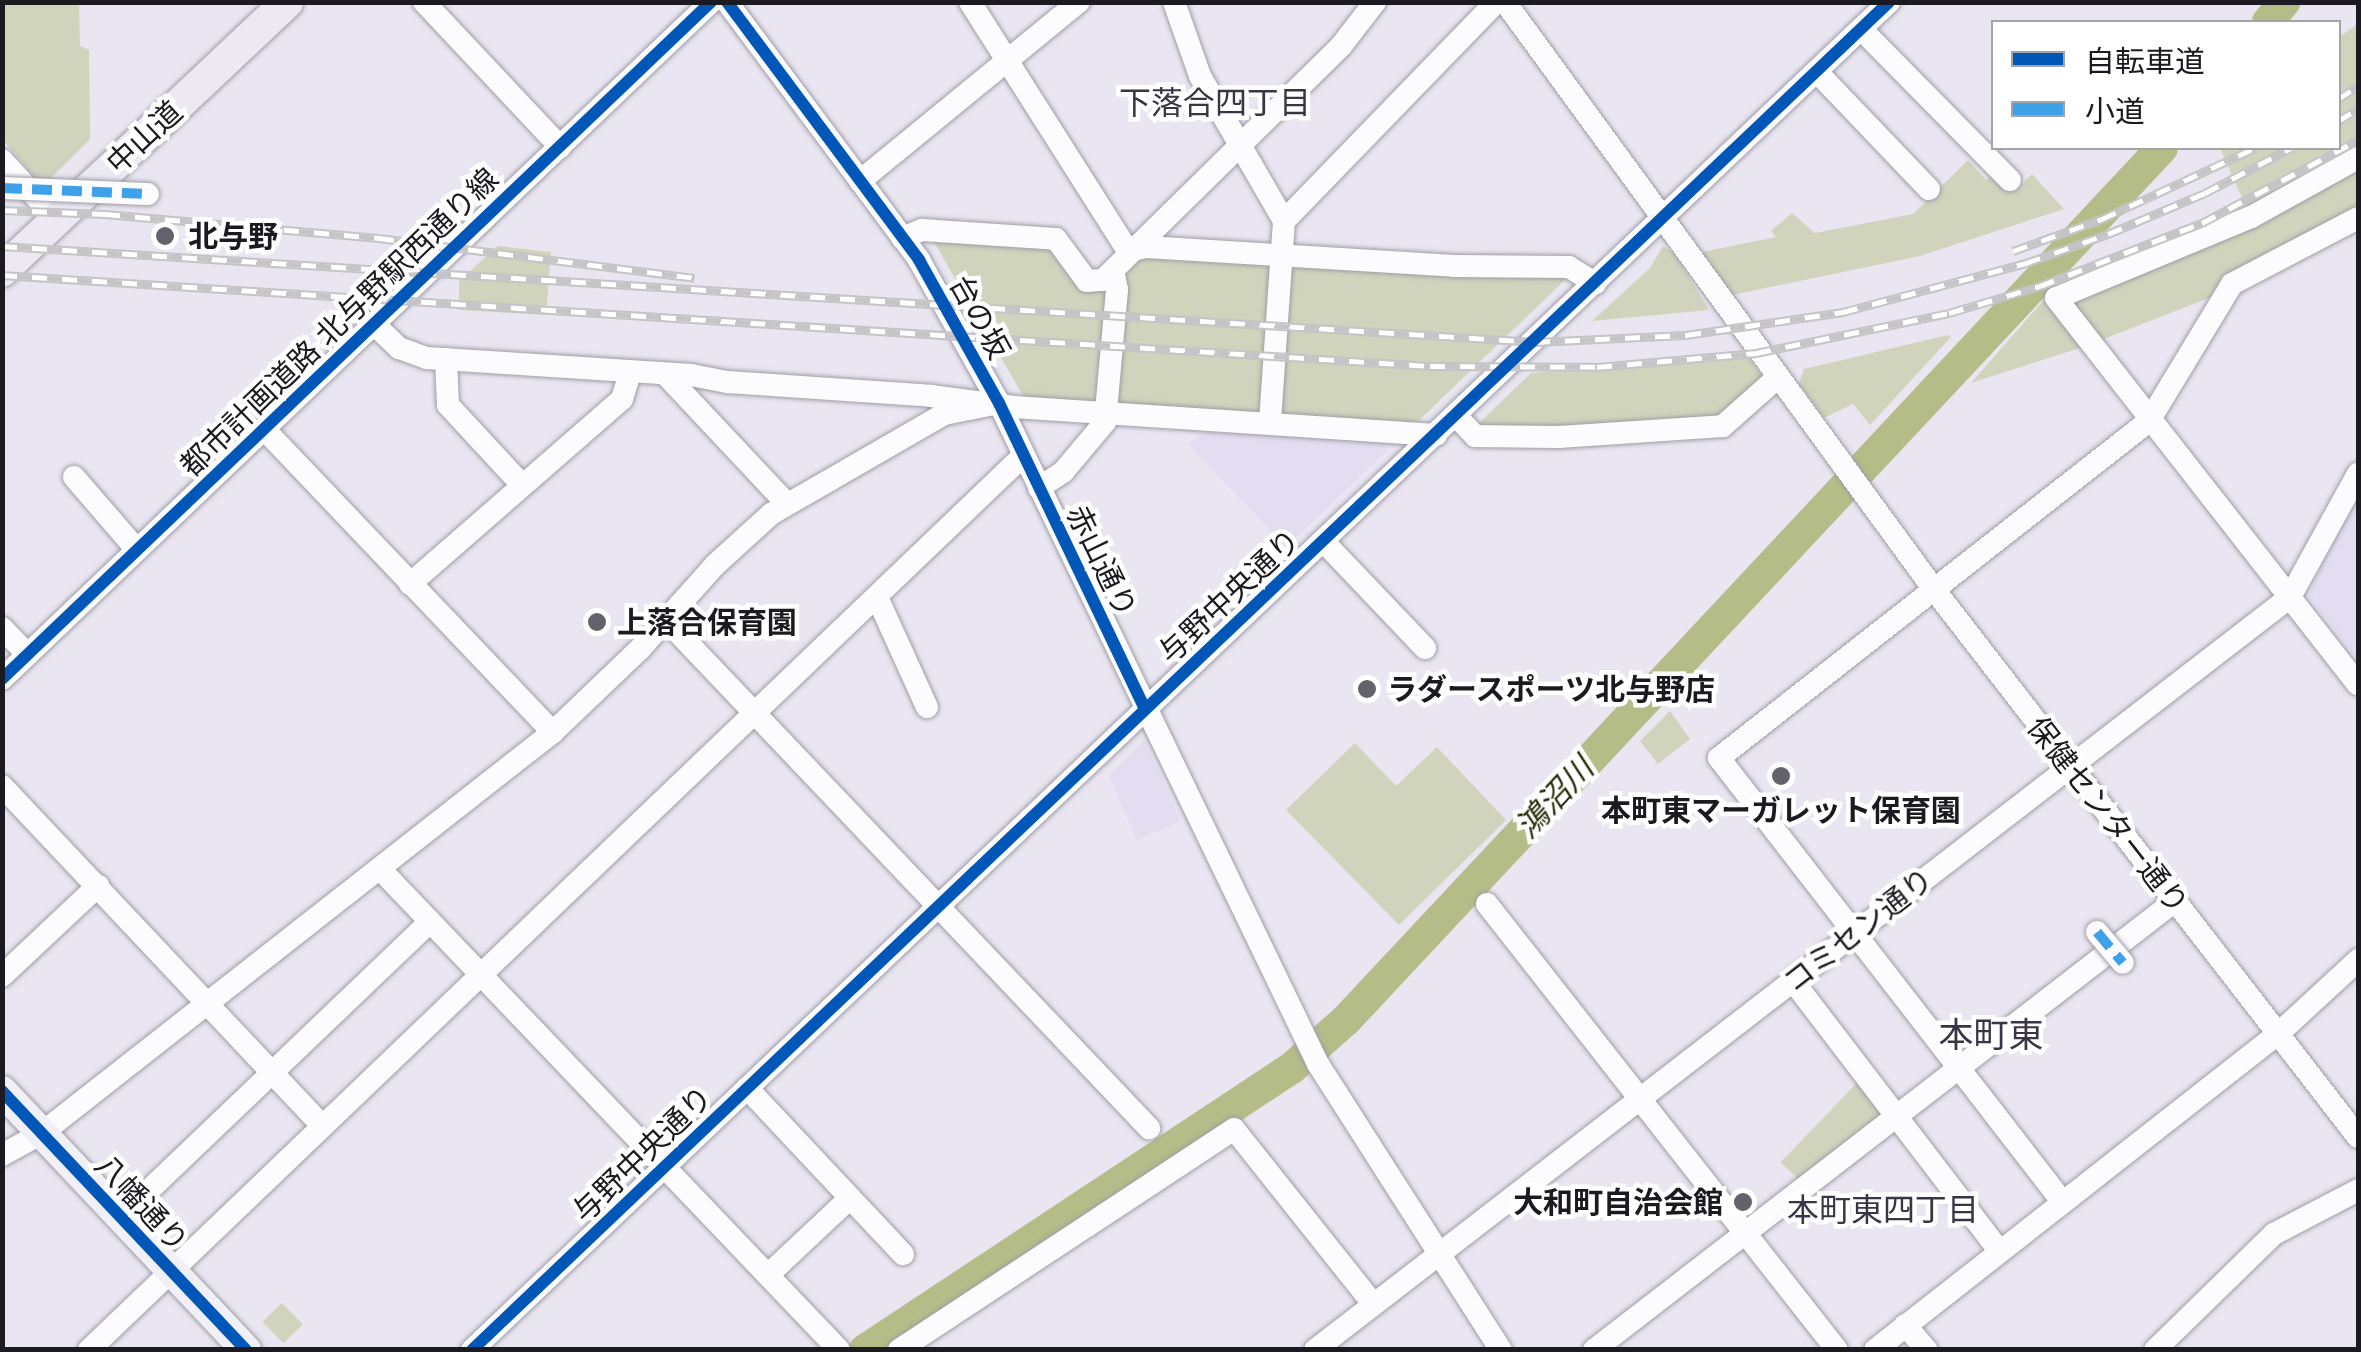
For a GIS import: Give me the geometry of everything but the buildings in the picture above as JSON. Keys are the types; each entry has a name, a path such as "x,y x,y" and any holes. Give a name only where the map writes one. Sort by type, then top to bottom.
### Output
{"highway":[{"name":"中山道","path":"2,271 51,213 259,2"},
{"name":"中山道","path":"2,248 51,213 287,2"}],"main road":[{"name":"八幡通り","path":"2,1091 246,1350"}],"street":[{"path":"424,2 560,147"},
{"path":"970,2 1128,252"},
{"path":"728,4 860,181 1079,2"},
{"path":"1174,2 1200,76 1242,142 1284,221 1270,423"},
{"path":"1039,488 1063,472 1107,414 1114,274 1128,252 1341,46 1375,2"},
{"path":"1284,221 1496,2"},
{"path":"1456,416 1475,436 1558,437 1723,426 1778,377 1505,2"},
{"name":"与野中央通り","path":"472,1350 941,908 1889,2"},
{"name":"都市計画道路 北与野駅西通り線","path":"2,678 560,147 728,4"},
{"path":"1861,29 2010,180"},
{"path":"1817,72 1929,189"},
{"path":"2358,158 2251,216 2056,298 2358,684"},
{"path":"2,160 51,213"},
{"name":"台の坂","path":"860,181 902,238 998,402 1039,488"},
{"path":"2,188 148,194"},
{"path":"2061,1200 1720,758 2150,422 2232,284 2358,218"},
{"path":"902,238 922,230 1056,239 1088,281 1114,274"},
{"path":"1128,252 1146,247 1454,266 1569,267 1595,283"},
{"path":"374,324 407,352 446,359 1107,414 1436,435"},
{"path":"446,359 448,405 522,486"},
{"path":"410,584 622,398 630,372"},
{"path":"666,375 787,504"},
{"name":"保健センター通り","path":"1778,377 1933,588 2358,1137"},
{"path":"2,1155 42,1133 553,732 667,621 715,565 787,504 944,414 998,402"},
{"path":"264,429 553,732"},
{"path":"88,1350 1024,456"},
{"name":"コミセン通り","path":"1315,1350 2290,597 2358,474"},
{"path":"74,477 137,550"},
{"name":"赤山通り","path":"1039,488 1318,1064 1501,1350"},
{"path":"1323,541 1424,648"},
{"path":"877,597 928,706"},
{"path":"667,621 1149,1128"},
{"path":"2,628 28,654"},
{"path":"2,786 210,1002 320,1125"},
{"path":"381,870 836,1347"},
{"path":"2,976 98,886"},
{"path":"1594,1350 2175,901"},
{"path":"1487,904 1837,1350"},
{"path":"121,1217 429,923"},
{"path":"2097,932 2123,963"},
{"path":"1874,1350 2279,1033 2358,960"},
{"path":"1793,981 1999,1250"},
{"path":"747,1088 903,1254"},
{"path":"900,1350 1234,1129 1373,1304"},
{"path":"2155,1350 2274,1234 2358,1190"},
{"path":"768,1275 849,1199"},
{"path":"1905,1325 1927,1350"}],"shaded area":[{"path":"1208,428 1382,439 1387,451 1286,547 1189,445"},
{"path":"2358,490 2358,659 2308,595"},
{"path":"1144,740 1181,821 1137,840 1109,776"}],"green space":[{"path":"2,3 79,3 80,46 89,50 90,139 49,180 37,179 3,140"},
{"path":"2358,24 2358,210 2219,294 2096,342 2069,305 2253,223 2221,150 2341,150 2341,36"},
{"path":"1968,160 1986,180 1996,172 2015,191 2032,174 2064,209 1920,256 1732,295 1702,252 1776,237 1771,231 1792,213 1815,233 1913,214"},
{"path":"931,237 1045,245 1061,252 1086,289 1137,256 1262,264 1288,272 1300,266 1563,276 1565,280 1415,424 1025,399"},
{"path":"498,246 551,252 546,315 459,310 459,281"},
{"path":"1663,246 1675,254 1709,310 1592,321 1650,268"},
{"path":"2050,297 2086,346 1971,383 2044,300"},
{"path":"1951,337 1870,425 1853,404 1824,418 1799,384 1804,369"},
{"path":"1749,358 1765,381 1723,421 1634,430 1475,427 1531,373"},
{"path":"1670,711 1690,739 1658,764 1640,741"},
{"path":"1355,743 1396,786 1437,747 1506,820 1399,925 1286,810"},
{"path":"1857,1083 1887,1112 1811,1191 1781,1162"},
{"path":"282,1303 303,1325 283,1343 263,1322"}],"waterway":[{"name":"鴻沼川","path":"2270,20 2284,2"},
{"name":"鴻沼川","path":"865,1350 1293,1067 1346,1020 2160,150"}],"railway":[{"path":"2341,97 2358,86"},
{"path":"2341,119 2358,109"},
{"path":"2341,149 2358,140"},
{"path":"2013,251 2102,219 2251,150"},
{"path":"2,246 1535,342 1686,335 1843,312 2026,263 2108,234 2205,193 2287,150"},
{"path":"2,275 1430,366 1597,367 1756,353 1949,313 2040,286 2202,223 2339,150"},
{"path":"2,210 105,214 379,238 694,278"}],"marked path":[{"path":"2,188 148,194"},
{"path":"2097,932 2123,963"}],"cycle path":[{"path":"2,679 711,2"},
{"path":"727,2 919,260 999,403 1145,709"},
{"path":"472,1350 1889,2"},
{"path":"2,1091 246,1350"}],"place":[{"name":"北与野","path":"165,236"},
{"name":"上落合保育園","path":"597,622"},
{"name":"ラダースポーツ北与野店","path":"1367,689"},
{"name":"本町東マーガレット保育園","path":"1781,776"},
{"name":"大和町自治会館","path":"1743,1202"}],"district":[{"name":"下落合四丁目","path":"1215,102"},
{"name":"本町東","path":"1991,1034"},
{"name":"本町東四丁目","path":"1883,1209"}]}
